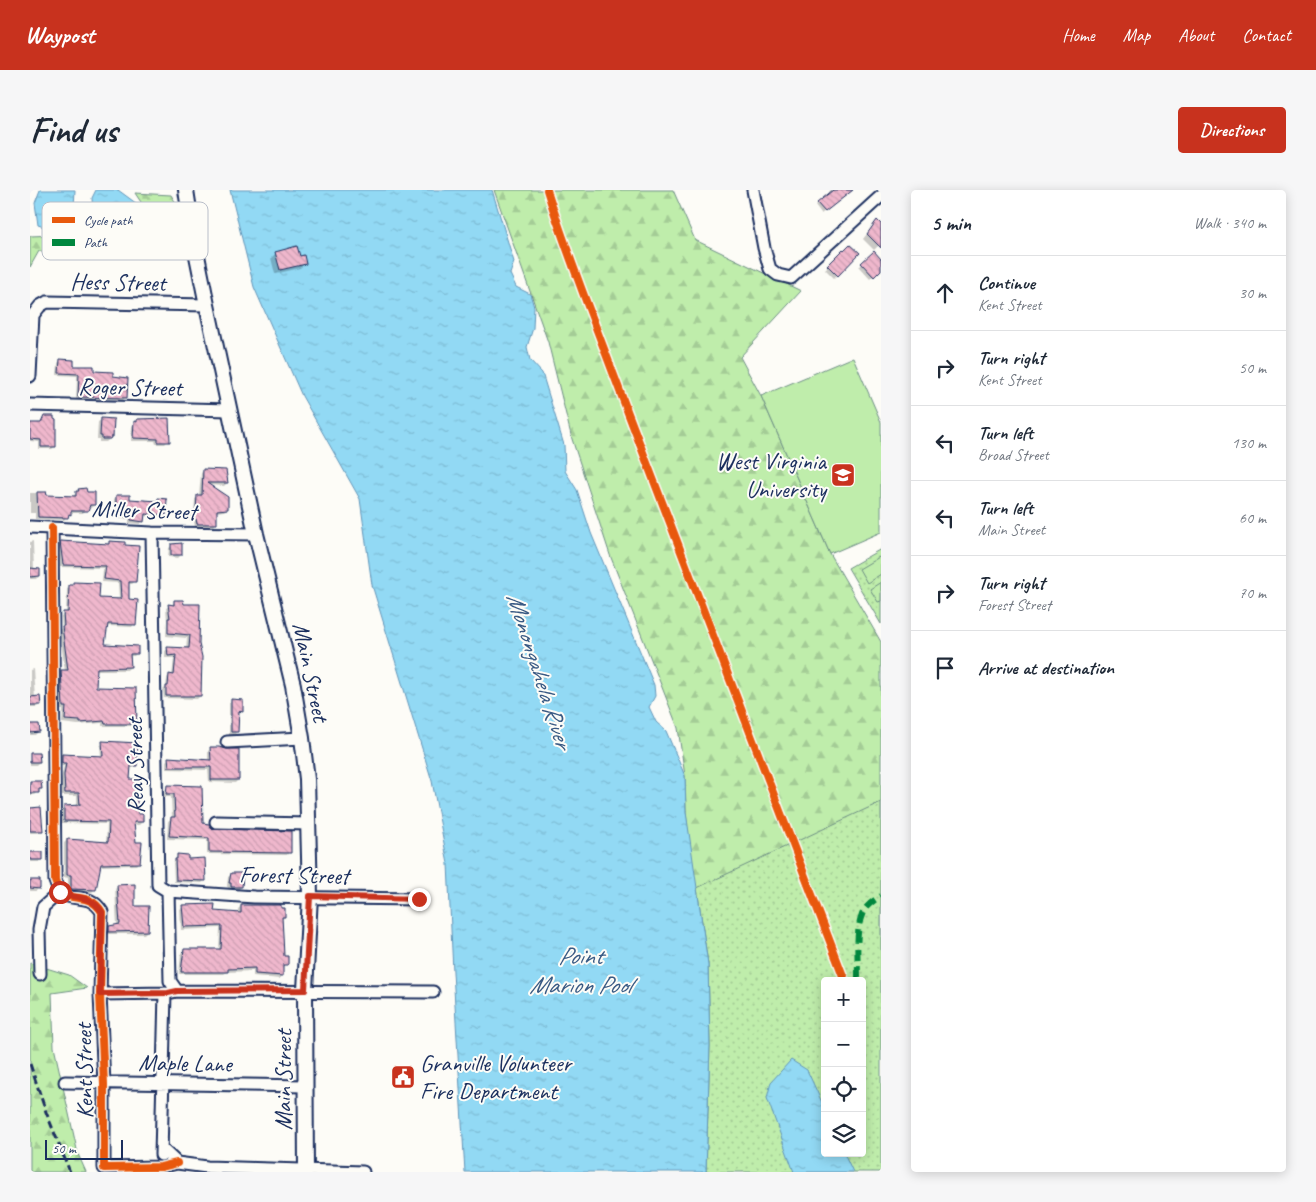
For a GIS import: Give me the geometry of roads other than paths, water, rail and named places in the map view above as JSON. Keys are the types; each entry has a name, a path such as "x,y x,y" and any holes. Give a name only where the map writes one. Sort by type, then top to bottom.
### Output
{"main road":[{"name":"Main Street","path":"198,260 256,534 283,641 302,738 307,779 310,896 305,990 306,1171"}],"street":[{"path":"752,190 770,269 778,276 790,278 881,196"},
{"name":"Hess Street","path":"30,376 33,314 40,306 47,302 207,306"},
{"name":"Roger Street","path":"30,405 230,410"},
{"name":"Miller Street","path":"30,527 152,533 256,534"},
{"path":"40,974 39,930 43,907 60,892 55,881 52,528"},
{"name":"Reay Street","path":"152,533 158,885 168,891 170,981 177,991"},
{"path":"227,742 302,738"},
{"path":"216,822 308,824"},
{"name":"Forest Street","path":"168,891 254,897 310,896 419,899"},
{"name":"Kent Street","path":"60,892 64,895 92,900 102,912 100,994 104,1084 104,1168 161,1170"},
{"path":"100,994 305,990 434,992"},
{"path":"165,993 161,1170 177,1163"},
{"name":"Maple Lane","path":"65,1082 305,1086"},
{"path":"162,1148 177,1163 207,1170 363,1172"}],"water":[{"path":"40,190 75,190 74,202 42,202 42,226 38,225 35,203"},
{"path":"96,190 118,190 134,202 92,202"},
{"name":"Point Marion Pool","path":"230,190 492,190 514,262 510,274 516,287 530,294 534,307 533,328 527,347 530,360 542,373 564,445 565,471 577,490 591,533 654,685 655,696 649,707 656,722 666,731 685,776 686,812 708,964 710,1045 706,1172 465,1172 448,864 432,781 372,585 360,499 302,396 254,287"},
{"path":"791,1060 807,1070 821,1100 821,1157 846,1157 853,1172 794,1172 767,1098 771,1082"}],"railway":[{"path":"30,1064 46,1112 70,1172"}],"place":[{"name":"West Virginia University","path":"843,475"},
{"name":"Granville Volunteer Fire Department","path":"403,1077"}],"water label":[{"name":"Monongahela River","path":"540,670"}]}
